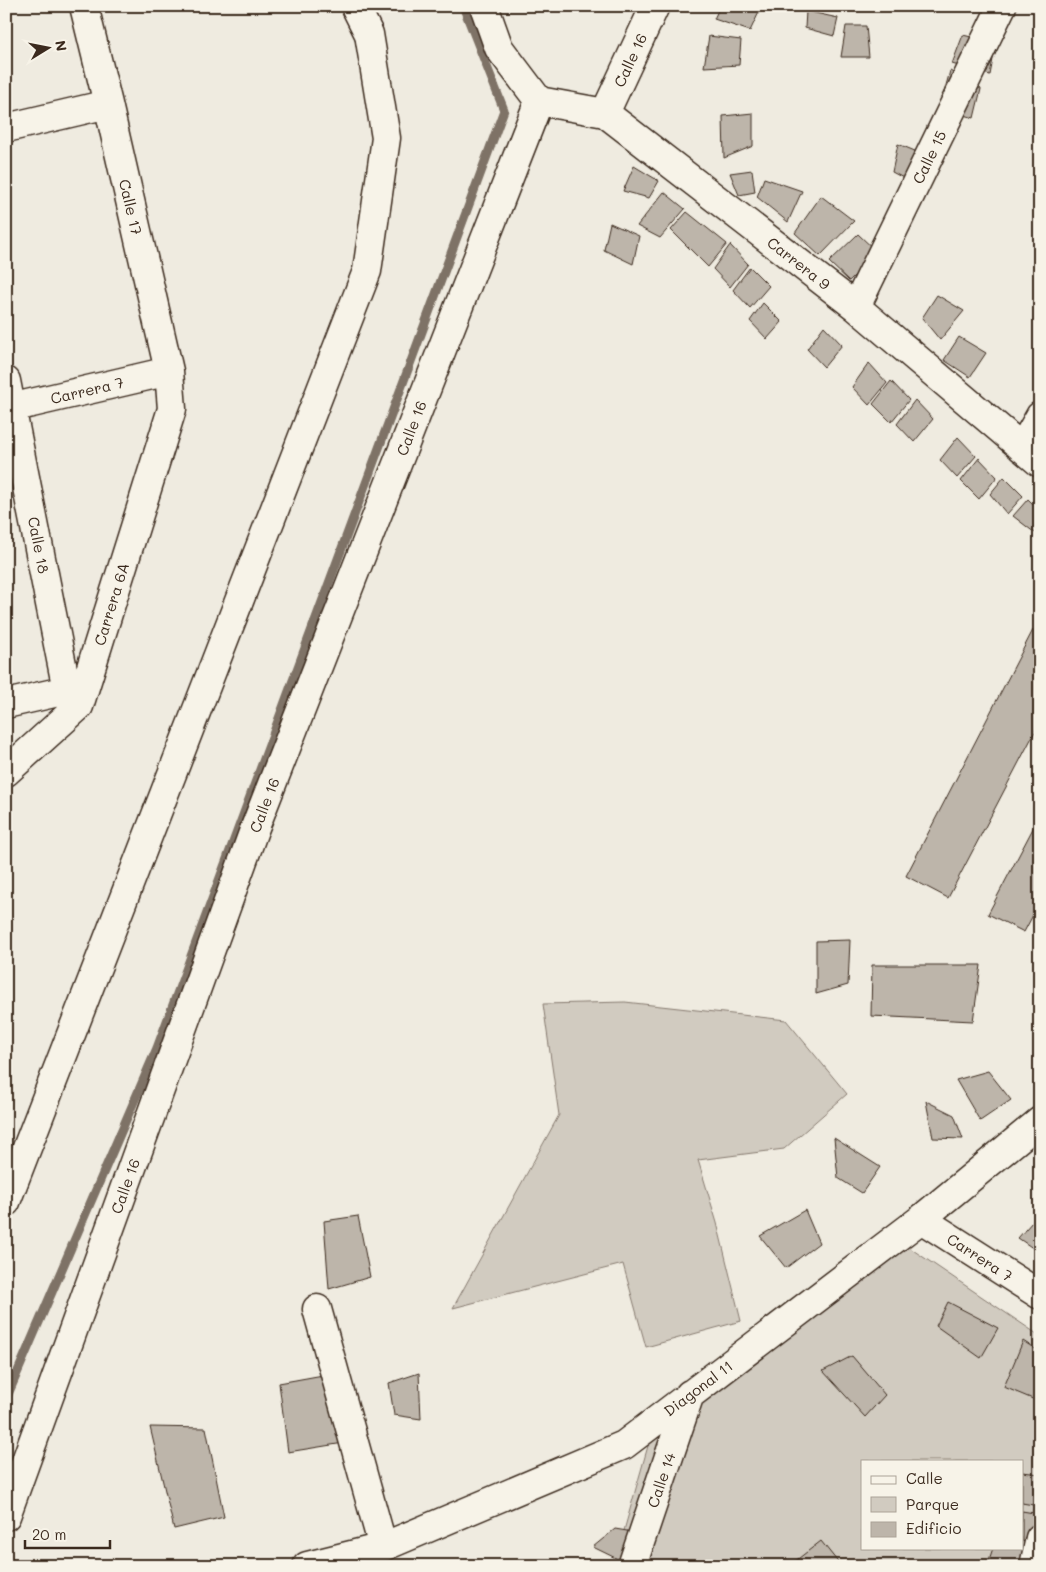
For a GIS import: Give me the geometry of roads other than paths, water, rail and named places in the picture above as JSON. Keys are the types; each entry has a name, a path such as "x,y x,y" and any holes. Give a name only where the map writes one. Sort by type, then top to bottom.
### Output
{"street":[{"name":"Calle 17","path":"84,6 169,371 172,409"},
{"path":"8,1193 367,271 386,138 370,34 355,6"},
{"path":"484,6 499,48 539,101"},
{"name":"Calle 16","path":"605,113 655,6"},
{"name":"Calle 15","path":"856,307 1002,6"},
{"name":"Carrera 9","path":"539,101 605,113 856,307 1031,456"},
{"name":"Calle 16","path":"6,1516 254,830 539,101"},
{"path":"6,128 108,104"},
{"name":"Carrera 7","path":"9,408 169,371"},
{"name":"Calle 18","path":"6,382 9,408 73,698"},
{"name":"Carrera 6A","path":"73,698 172,409"},
{"path":"1031,456 1040,416"},
{"path":"6,704 73,698"},
{"path":"6,772 73,698"},
{"name":"Diagonal 11","path":"308,1566 383,1547 624,1445 921,1219 1040,1121"},
{"name":"Carrera 7","path":"921,1219 1040,1295"},
{"path":"317,1309 383,1547"},
{"name":"Calle 14","path":"632,1566 690,1394"},
{"path":"1034,1566 1040,1538"}],"waterway":[{"path":"6,1399 157,1048 504,110 463,6"}]}
